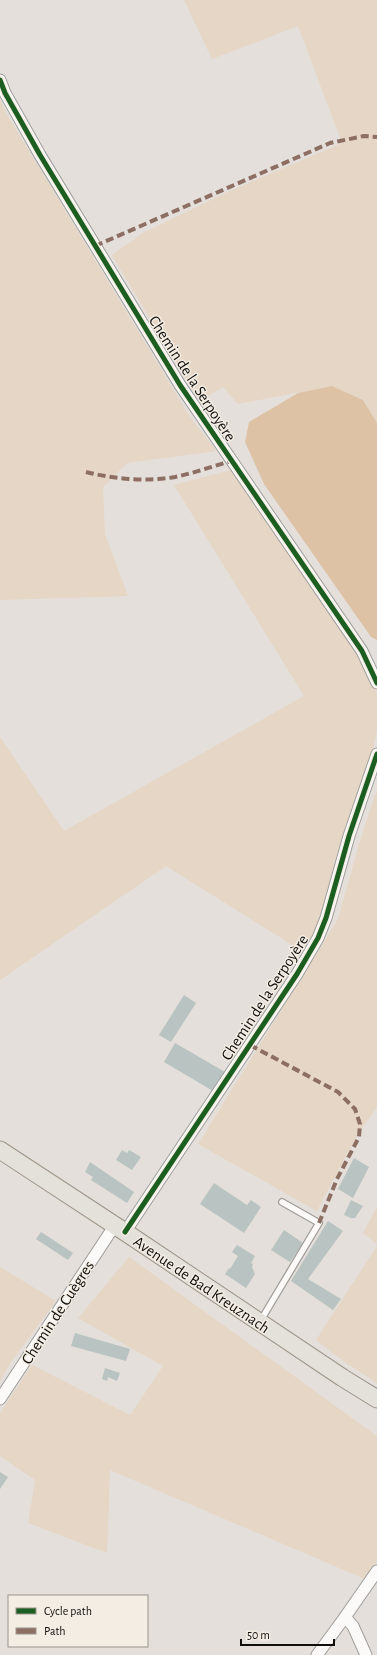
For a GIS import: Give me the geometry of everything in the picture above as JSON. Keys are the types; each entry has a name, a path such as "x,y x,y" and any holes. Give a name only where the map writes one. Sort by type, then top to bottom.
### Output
{"main road":[{"name":"Avenue de Bad Kreuznach","path":"0,1150 120,1228 343,1378 377,1398"},
{"name":"Avenue de Bad Kreuznach","path":"343,1378 369,1405 377,1411"}],"street":[{"name":"Chemin de la Serpoyère","path":"0,80 5,93 40,155 180,385 362,650 377,682"},
{"name":"Chemin de la Serpoyère","path":"120,1228 297,974 318,938 326,918 349,836 377,754"},
{"name":"Chemin de Cuègres","path":"0,1399 120,1228"},
{"path":"317,1655 377,1571"},
{"path":"345,1617 353,1626 366,1655"}],"lane":[{"path":"260,1322 319,1223 282,1202"}],"shaded area":[{"path":"184,0 377,0 377,423 363,400 332,386 238,404 223,387 199,401 112,255 143,233 223,194 342,143 298,26 212,59"},
{"path":"0,99 6,113 188,414 216,451 127,463 103,487 105,534 128,596 0,600"},
{"path":"332,386 363,400 377,423 377,640 371,637 264,484 245,442 249,422 298,393"},
{"path":"231,470 362,659 377,693 377,730 372,756 337,854 320,922 302,951 166,866 0,980 0,737 64,831 304,696 174,485"},
{"path":"377,789 377,1107 355,1139 317,1211 198,1144 338,919 359,844"},
{"path":"377,1207 377,1244 363,1233"},
{"path":"377,1246 377,1383 346,1363 316,1340"},
{"path":"129,1257 377,1436 377,1561 365,1579 110,1470 107,1553 28,1523 35,1480 0,1456 0,1413 32,1365 130,1415 163,1366 78,1318"},
{"path":"0,1267 56,1301 11,1362 0,1381"}],"building":[{"path":"184,995 196,1003 171,1042 159,1035"},
{"path":"175,1043 225,1072 213,1091 164,1062"},
{"path":"122,1150 127,1153 129,1150 141,1157 132,1170 116,1160"},
{"path":"354,1158 369,1167 353,1198 338,1189"},
{"path":"90,1162 134,1192 127,1203 91,1180 93,1177 85,1172"},
{"path":"214,1183 247,1205 251,1200 261,1207 244,1233 200,1204"},
{"path":"351,1200 363,1206 355,1218 344,1215"},
{"path":"328,1221 343,1231 308,1279 341,1299 333,1310 291,1281"},
{"path":"284,1230 303,1243 290,1262 271,1250"},
{"path":"41,1232 73,1253 68,1260 36,1239"},
{"path":"237,1245 255,1256 251,1263 253,1264 252,1267 255,1274 246,1288 225,1274 238,1256 232,1252"},
{"path":"75,1333 130,1349 126,1361 71,1346"},
{"path":"105,1368 120,1373 117,1381 108,1377 107,1381 102,1379"},
{"path":"0,1472 8,1477 0,1489"}],"marked path":[{"path":"95,246 330,143 364,136 377,137"},
{"path":"86,472 130,479 164,479 232,461"},
{"path":"250,1045 338,1092 355,1109 360,1124 359,1137 337,1179 319,1223"}],"cycle path":[{"path":"0,80 5,93 40,155 180,385 362,651 377,683"},
{"path":"125,1232 297,974 318,938 326,918 349,836 377,754"}]}
